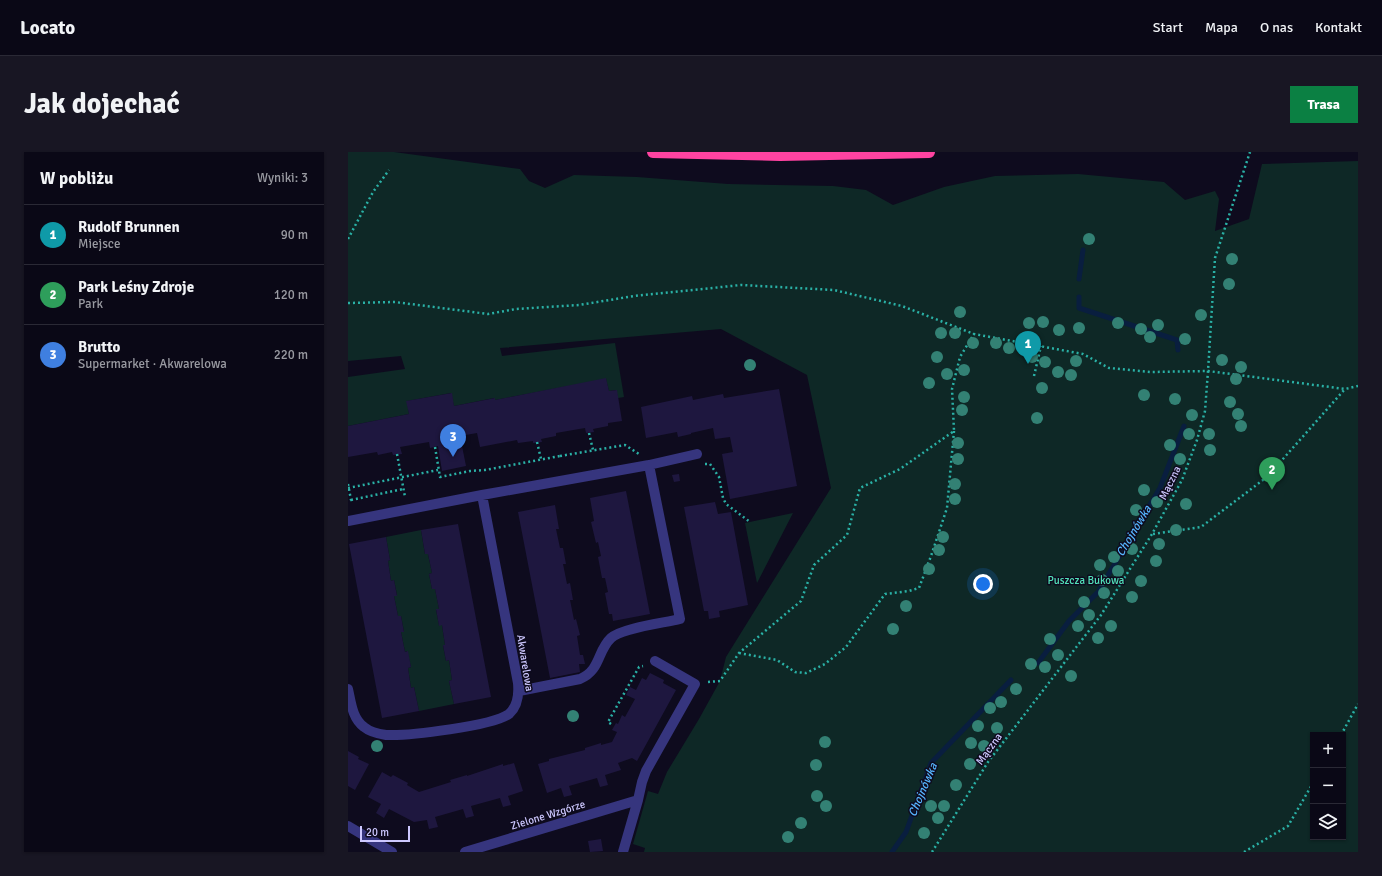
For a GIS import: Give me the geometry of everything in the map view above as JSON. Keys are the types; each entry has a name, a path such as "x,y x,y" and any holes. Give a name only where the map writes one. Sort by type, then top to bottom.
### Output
{"highway":[{"path":"653,152 772,154 929,152"}],"street":[{"path":"348,521 482,494 697,454"},
{"path":"519,691 580,679 586,676 594,668 607,644 617,634 680,619 649,464"},
{"name":"Akwarelowa","path":"348,688 352,708 359,723 373,732 386,735 426,733 495,720 510,713 515,706 519,691 482,494"},
{"path":"623,852 646,771 695,684 654,661"},
{"name":"Zielone Wzgórze","path":"465,852 638,800"},
{"path":"348,826 392,852"}],"path":[{"name":"Mączna","path":"932,852 988,762 1101,615 1152,534 1182,480 1197,440 1204,411 1215,258 1250,152"},
{"path":"348,239 373,192 389,170"},
{"path":"348,302 395,302 488,314 516,309 579,305 634,296 741,285 834,290 902,306 974,334 1083,354 1109,368 1151,372 1208,372 1345,389 1358,386"},
{"path":"739,653 777,660 795,672 806,673 825,664 846,647 885,594 909,591 919,588 947,508 954,431 952,389 960,357 974,334"},
{"path":"1034,376 1041,346"},
{"path":"1152,534 1202,527 1267,477 1345,389"},
{"path":"695,684 720,681 739,653 801,601 814,565 847,535 860,488 900,469 954,431"},
{"path":"589,433 593,450"},
{"path":"537,442 541,459"},
{"path":"435,447 440,477 625,445 642,456"},
{"path":"397,454 407,510"},
{"path":"699,465 710,464 719,477 723,498 726,504 750,522"},
{"path":"348,487 438,470"},
{"path":"348,484 349,500 403,489"},
{"path":"611,724 608,722 639,667"},
{"path":"1343,732 1358,704"},
{"path":"1244,852 1288,826 1310,788"}],"green space":[{"name":"Puszcza Bukowa","path":"348,152 394,152 520,169 529,181 545,188 574,175 637,177 728,184 833,186 866,190 893,205 944,187 995,176 1078,174 1164,182 1185,200 1215,191 1219,199 1215,231 1249,219 1262,164 1358,161 1358,852 644,852 645,848 633,844 648,791 658,794 667,772 720,681 726,657 831,488 807,375 721,329 500,348 502,356 615,343 624,397 618,398 616,390 609,391 606,379 495,400 494,398 454,406 451,393 407,401 409,414 348,426 348,377 405,369 401,356 348,361"},
{"path":"793,513 757,583 745,523"},
{"path":"421,530 425,554 428,554 432,573 429,574 432,589 435,589 439,609 436,610 439,625 442,625 445,645 443,645 446,661 449,660 452,680 449,681 454,704 419,711 414,687 411,688 408,668 411,667 407,651 405,652 401,632 404,632 401,616 398,616 394,596 397,595 394,580 391,581 388,561 390,560 386,537"}],"building":[{"path":"606,378 609,391 617,390 622,421 608,423 608,426 593,429 594,432 586,433 585,428 556,433 556,436 541,439 542,442 533,443 533,441 518,443 517,440 480,447 477,433 460,436 466,466 442,471 438,446 430,448 429,442 400,447 402,454 393,455 392,452 378,455 377,452 348,457 348,426 409,414 406,401 452,393 454,406 495,398 495,400"},
{"path":"779,389 797,486 730,499 722,454 733,452 730,437 715,439 713,428 678,437 677,432 646,438 641,407 692,396 693,400 723,394 724,398"},
{"path":"679,474 680,481 674,482 672,475"},
{"path":"626,491 650,614 613,621 612,614 609,614 605,593 608,592 605,578 602,578 598,557 601,556 598,542 596,543 591,522 594,521 590,498"},
{"path":"715,502 718,514 731,512 748,605 719,611 720,617 709,619 708,611 704,611 684,507"},
{"path":"555,505 559,529 556,529 560,548 563,548 566,564 563,564 567,584 570,583 573,600 570,600 574,620 576,619 580,635 577,636 580,655 583,655 585,664 579,664 580,672 550,678 518,512"},
{"path":"458,524 491,697 454,704 449,681 452,680 449,660 446,661 443,645 445,645 442,625 439,626 436,609 439,609 435,589 432,589 429,574 432,573 428,554 425,554 421,530"},
{"path":"386,537 390,560 388,561 391,581 394,580 397,596 394,596 398,616 401,616 404,632 401,632 405,652 408,651 411,667 408,668 411,688 414,687 419,711 382,718 349,544"},
{"path":"650,673 664,680 663,683 676,690 637,761 632,758 618,763 621,770 605,775 608,785 600,787 597,778 569,786 572,795 564,797 561,788 547,793 538,764 549,761 549,759 585,750 585,748 601,743 601,745 612,742 617,732 612,730 616,723 618,724 622,715 625,717 635,699 626,695 630,687 636,690 642,678 646,680"},
{"path":"348,751 359,757 358,759 369,764 355,790 348,786"},
{"path":"514,763 523,791 508,796 511,805 503,807 500,798 471,806 474,816 466,818 463,809 435,817 438,827 429,829 427,820 414,822 389,809 384,818 376,813 381,804 368,797 382,772 391,777 393,775 408,783 407,785 419,792 451,782 450,780 503,764 503,766"},
{"path":"601,839 603,851 590,852 588,841"}],"waterway":[{"name":"Chojnówka","path":"1079,279 1083,250"},
{"name":"Chojnówka","path":"1079,297 1079,308 1177,340 1178,350"},
{"name":"Chojnówka","path":"1038,663 1069,621 1098,592 1160,488 1184,426"},
{"name":"Chojnówka","path":"892,852 906,832 931,763 1011,680"}],"place":[{"name":"Rudolf Brunnen","path":"1028,364"},
{"name":"Brutto","path":"453,457"},
{"name":"Park Leśny Zdroje","path":"1272,490"}]}
